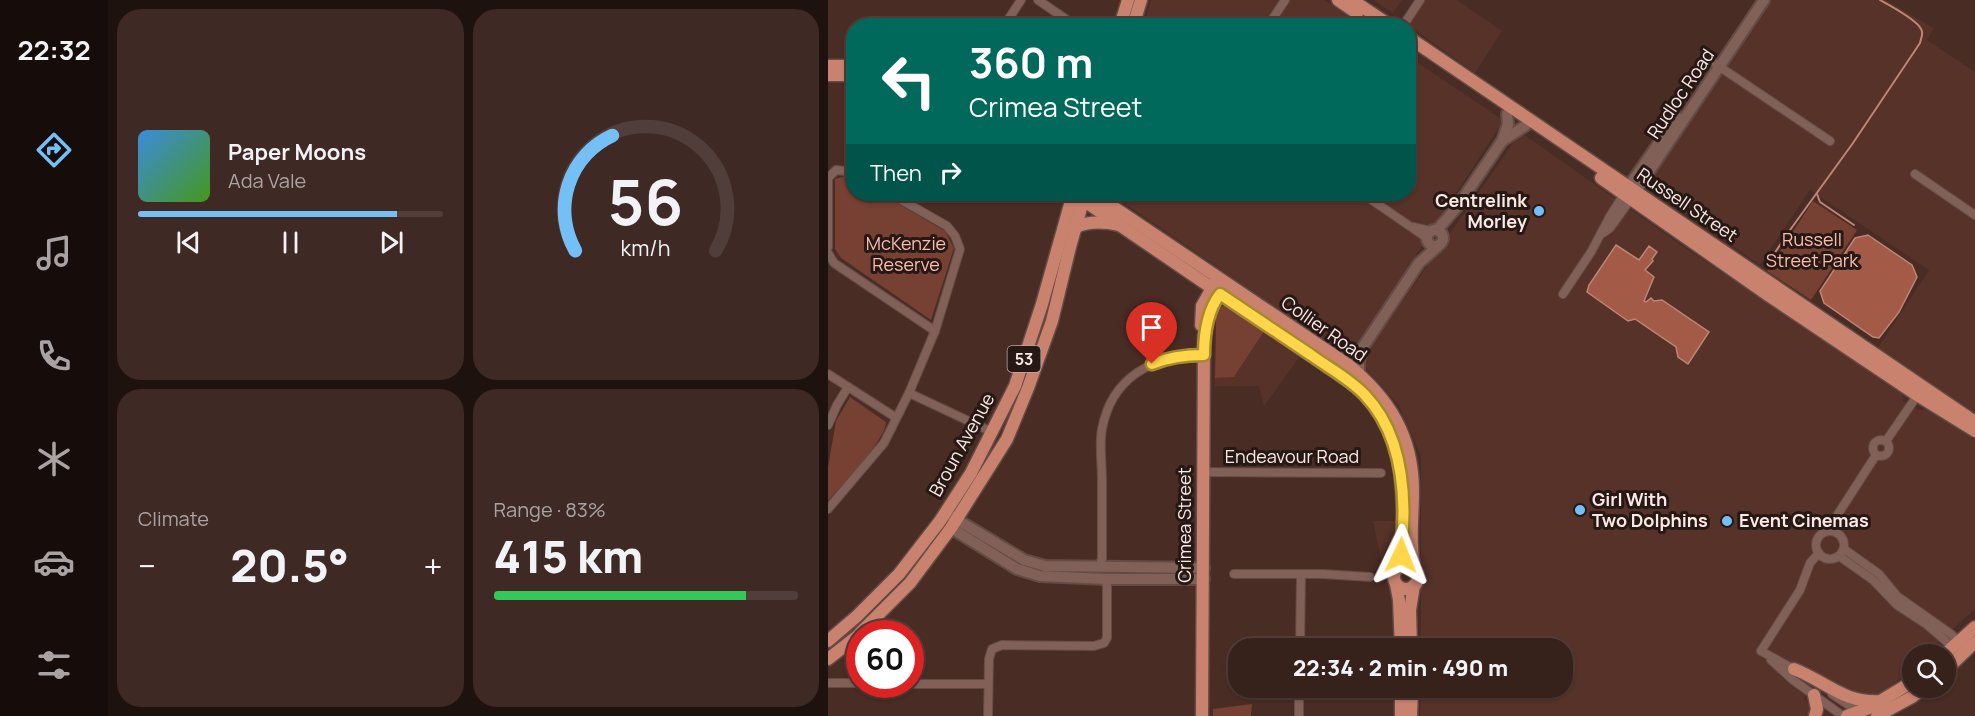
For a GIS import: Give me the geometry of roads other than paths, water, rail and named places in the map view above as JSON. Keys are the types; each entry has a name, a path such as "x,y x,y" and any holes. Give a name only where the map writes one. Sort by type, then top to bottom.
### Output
{"main road":[{"path":"1122,18 1128,0"},
{"path":"1135,18 1141,0"},
{"path":"1338,0 1364,18"},
{"path":"1352,0 1379,18"},
{"name":"Russell Street","path":"1416,43 1584,165 1733,258 1975,431"},
{"name":"Russell Street","path":"1416,52 1517,118"},
{"path":"828,66 846,66"},
{"path":"828,75 846,75"},
{"name":"Russell Street","path":"1630,193 1733,271 1920,391 1975,422"},
{"name":"Broun Avenue","path":"873,620 909,583 954,524 1007,439 1052,321 1085,201"},
{"name":"Broun Avenue","path":"828,641 899,574 943,517 971,473 1015,386 1042,304 1085,201"},
{"name":"Collier Road","path":"1094,201 1123,226 1216,291 1354,378 1393,412 1408,447 1412,469 1411,546 1415,570"},
{"name":"Collier Road","path":"1097,201 1223,279 1347,364 1354,378 1384,420 1398,457 1402,480 1403,528 1401,555 1396,570"},
{"path":"1076,227 1086,223 1123,226"},
{"path":"1733,258 1733,271"},
{"name":"Crimea Street","path":"1202,716 1204,335 1200,321 1202,306 1216,291 1223,279"},
{"path":"1401,638 1399,600 1394,577 1396,570 1406,565 1415,570 1417,579 1410,610 1411,638"},
{"path":"1396,584 1405,589 1414,585"},
{"path":"1960,648 1975,627"},
{"name":"Broun Avenue","path":"828,659 846,644"},
{"path":"1794,669 1813,677 1845,697 1865,702 1882,701"},
{"path":"1853,715 1902,688"},
{"path":"1814,695 1817,709 1815,716"},
{"path":"1401,698 1401,716"},
{"path":"1412,698 1412,716"},
{"path":"1877,716 1892,712 1910,698"}],"street":[{"path":"1009,18 1021,0"},
{"path":"1038,0 1064,18"},
{"path":"1273,18 1285,0"},
{"path":"1408,18 1420,0"},
{"name":"Rudloc Road","path":"1563,294 1601,234 1610,228 1630,193 1716,65 1756,0"},
{"name":"Rudloc Road","path":"1716,65 1764,0"},
{"path":"1716,65 1830,141"},
{"path":"1354,378 1363,347 1419,263 1433,235 1457,207 1517,118"},
{"path":"1502,141 1508,124 1517,118"},
{"path":"828,247 828,177 836,170 846,171"},
{"path":"1915,174 1975,215"},
{"path":"828,509 884,443 909,393 934,331 960,249 956,236 947,226 903,201"},
{"path":"1373,201 1412,227 1433,235 1442,243 1419,263"},
{"path":"828,253 834,263 934,331"},
{"path":"1347,364 1363,347"},
{"path":"1099,566 1102,559 1101,432 1108,408 1121,387 1142,369 1164,359 1204,355"},
{"path":"828,374 895,417"},
{"path":"828,425 848,387"},
{"path":"1833,531 1833,524 1838,514 1876,455 1881,456 1888,453 1889,447 1886,441 1920,391"},
{"path":"909,393 992,432"},
{"name":"Endeavour Road","path":"1203,472 1381,472"},
{"path":"943,517 1017,569 1040,576 1106,579 1204,573"},
{"path":"954,524 1024,560 1045,566 1099,566 1204,573"},
{"path":"1833,531 1842,536 1841,553 1830,559 1819,553 1816,543 1819,536 1833,531"},
{"path":"1761,651 1800,590 1810,563 1819,553"},
{"path":"1841,553 1879,574 1897,596 1951,634 1960,648"},
{"path":"1234,574 1370,577"},
{"path":"1300,638 1301,574"},
{"path":"988,716 989,659 992,649 1002,645 1094,646 1104,643 1107,638 1106,579"},
{"path":"1761,651 1794,669 1853,715"},
{"path":"1761,651 1793,680 1814,695 1853,715"},
{"path":"828,683 846,684"},
{"path":"924,684 988,684"},
{"path":"1299,698 1299,716"}],"waterway":[{"path":"1770,260 1920,43 1922,32 1918,25 1880,0"},
{"path":"1817,194 1820,202 1854,225"}],"place":[{"name":"Centrelink Morley","path":"1539,211"},
{"name":"Girl With Two Dolphins","path":"1580,510"},
{"name":"Event Cinemas","path":"1727,521"}],"park label":[{"name":"Russell Street Park","path":"1812,250"},
{"name":"McKenzie Reserve","path":"906,254"}]}
